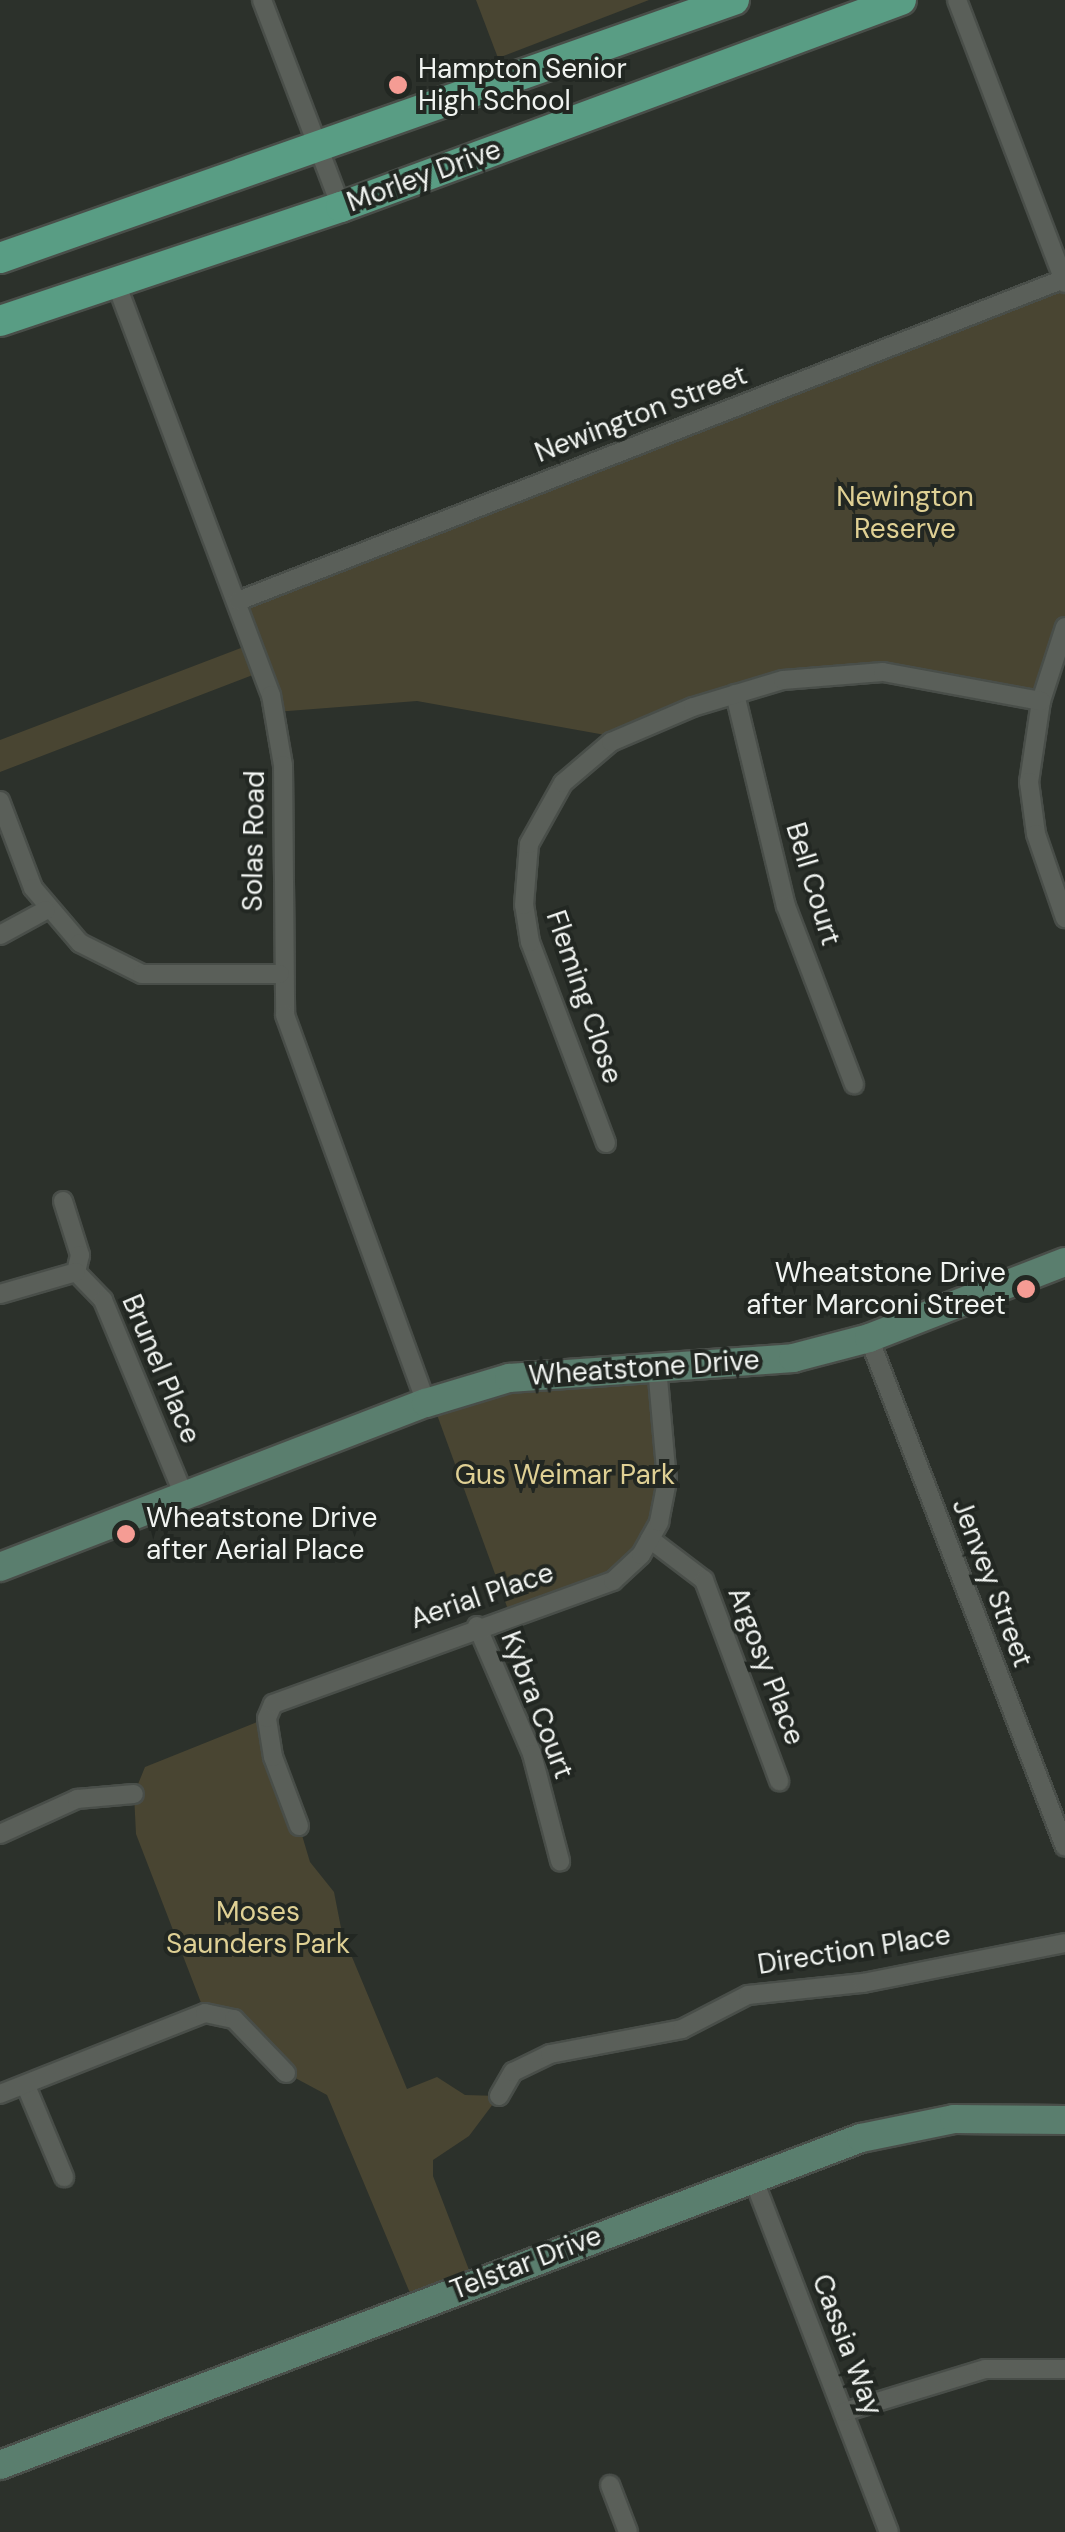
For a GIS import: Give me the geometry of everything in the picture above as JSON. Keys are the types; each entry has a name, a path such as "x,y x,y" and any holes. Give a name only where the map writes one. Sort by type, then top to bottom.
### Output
{"main road":[{"path":"0,258 320,151 734,0"},
{"name":"Morley Drive","path":"0,322 341,206 901,0"}],"street":[{"path":"262,0 341,206"},
{"path":"957,0 1064,281"},
{"name":"Newington Street","path":"238,600 1064,281"},
{"name":"Solas Road","path":"116,283 238,600 279,729 280,974 295,1055 426,1403"},
{"path":"1065,627 1041,701 1029,782 1036,834 1065,918"},
{"name":"Fleming Close","path":"606,1142 530,942 524,905 529,844 563,784 585,762 643,728 735,694 857,670 1041,701"},
{"name":"Bell Court","path":"735,694 786,906 854,1084"},
{"path":"0,800 46,910 80,943 142,974 280,974"},
{"path":"0,934 46,910"},
{"path":"0,1294 76,1272 78,1244 63,1201"},
{"name":"Wheatstone Drive","path":"0,1566 426,1403 537,1373 793,1358 868,1338 1065,1262"},
{"name":"Brunel Place","path":"76,1272 103,1300 184,1496"},
{"name":"Jenvey Street","path":"868,1338 1065,1847"},
{"name":"Aerial Place","path":"300,1826 273,1757 267,1718 273,1704 478,1626 614,1581 650,1539 667,1481 657,1366"},
{"name":"Argosy Place","path":"650,1539 704,1580 779,1780"},
{"name":"Kybra Court","path":"478,1626 532,1754 560,1861"},
{"path":"0,1834 76,1799 134,1794"},
{"name":"Direction Place","path":"499,2096 514,2072 550,2054 682,2029 748,1995 862,1983 1065,1944"},
{"path":"0,2094 205,2013 234,2020 286,2072"},
{"path":"26,2086 64,2177"},
{"name":"Telstar Drive","path":"0,2465 861,2138 954,2119 1065,2120"},
{"name":"Cassia Way","path":"753,2178 889,2532"},
{"path":"844,2412 985,2369 1065,2368"},
{"path":"610,2485 628,2532"}],"green space":[{"path":"476,0 649,0 498,58"},
{"name":"Newington Reserve","path":"1065,283 1065,627 1041,701 825,673 622,738 417,701 275,712 263,671 0,772 0,740 254,643 238,601"},
{"name":"Gus Weimar Park","path":"657,1366 664,1501 628,1569 510,1615 432,1401"},
{"name":"Moses Saunders Park","path":"267,1718 310,1862 334,1892 342,1933 407,2089 437,2077 465,2095 499,2096 469,2136 433,2160 433,2176 474,2283 415,2305 327,2095 286,2073 234,2019 205,2013 136,1834 134,1794 145,1767"}],"place":[{"name":"Hampton Senior High School","path":"398,85"},
{"name":"Wheatstone Drive after Marconi Street","path":"1026,1289"},
{"name":"Wheatstone Drive after Aerial Place","path":"126,1534"}]}
